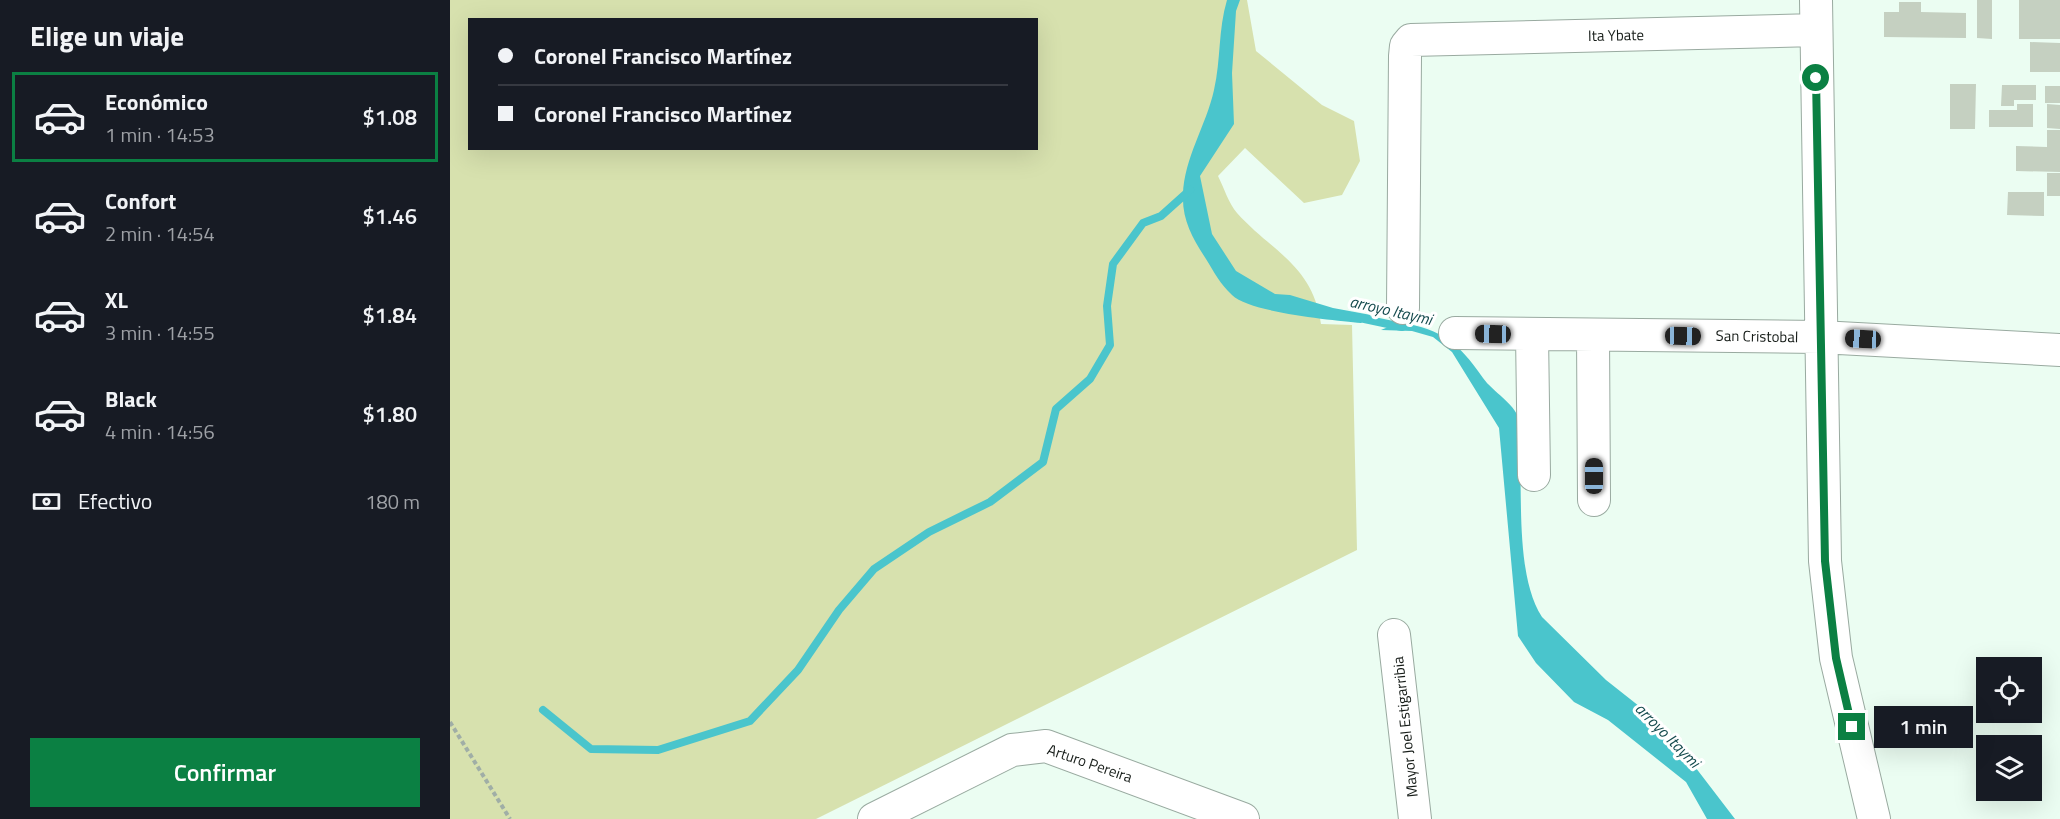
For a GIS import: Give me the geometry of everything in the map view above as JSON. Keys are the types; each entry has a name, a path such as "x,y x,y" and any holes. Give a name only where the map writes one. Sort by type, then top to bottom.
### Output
{"street":[{"name":"Ita Ybate","path":"1403,308 1406,46 1416,39 1816,15"},
{"path":"1816,15 1825,561 1836,658 1874,819"},
{"name":"San Cristobal","path":"1455,333 1820,337 2060,350"},
{"path":"1532,334 1534,475"},
{"path":"1593,335 1594,500"},
{"name":"Mayor Joel Estigarribia","path":"1394,635 1415,819"},
{"name":"Arturo Pereira","path":"874,819 1012,750 1046,746 1243,819"}],"path":[{"path":"450,722 510,819"}],"green space":[{"path":"450,0 1247,0 1256,51 1322,105 1354,121 1360,161 1342,195 1304,203 1245,148 1218,176 1237,213 1300,273 1317,304 1321,324 1352,325 1357,550 816,819 450,819"}],"water":[{"path":"1227,0 1240,0 1236,11 1232,73 1234,124 1200,176 1212,234 1236,271 1275,294 1290,295 1333,308 1371,315 1361,323 1293,315 1256,307 1242,301 1232,295 1221,282 1189,229 1183,204 1184,181 1214,90 1222,22"},
{"path":"1400,322 1428,329 1457,346 1487,383 1508,403 1519,419 1522,541 1528,582 1542,617 1606,680 1663,725 1735,819 1707,819 1686,782 1608,720 1574,702 1536,663 1518,636 1499,428 1452,352 1433,337 1412,331 1381,330"}],"building":[{"path":"1977,0 1992,0 1992,39 1977,38"},
{"path":"2019,0 2060,0 2060,39 2019,39"},
{"path":"1899,2 1921,2 1921,12 1966,13 1966,38 1884,37 1884,12 1899,12"},
{"path":"2030,42 2060,43 2060,72 2030,72"},
{"path":"1950,84 1976,84 1975,129 1950,129"},
{"path":"2002,85 2036,85 2036,100 2014,100 2014,106 2001,106"},
{"path":"2045,86 2060,86 2060,103 2045,103"},
{"path":"2017,104 2033,104 2033,127 1989,127 1989,110 2017,110"},
{"path":"2047,104 2060,105 2060,129 2047,128"},
{"path":"2047,130 2060,130 2060,172 2016,171 2016,146 2047,147"},
{"path":"2047,173 2060,173 2060,196 2047,196"},
{"path":"2008,192 2044,192 2044,216 2007,215"}],"waterway":[{"path":"543,710 591,749 658,750 750,721 798,670 839,610 874,569 929,532 990,502 1043,462 1056,409 1090,379 1110,345 1107,306 1113,264 1143,223 1161,216 1190,190"},
{"name":"arroyo Itaymi","path":"1355,317 1402,327"}],"route":[{"path":"1816,78 1825,561 1836,658 1852,727"}]}
